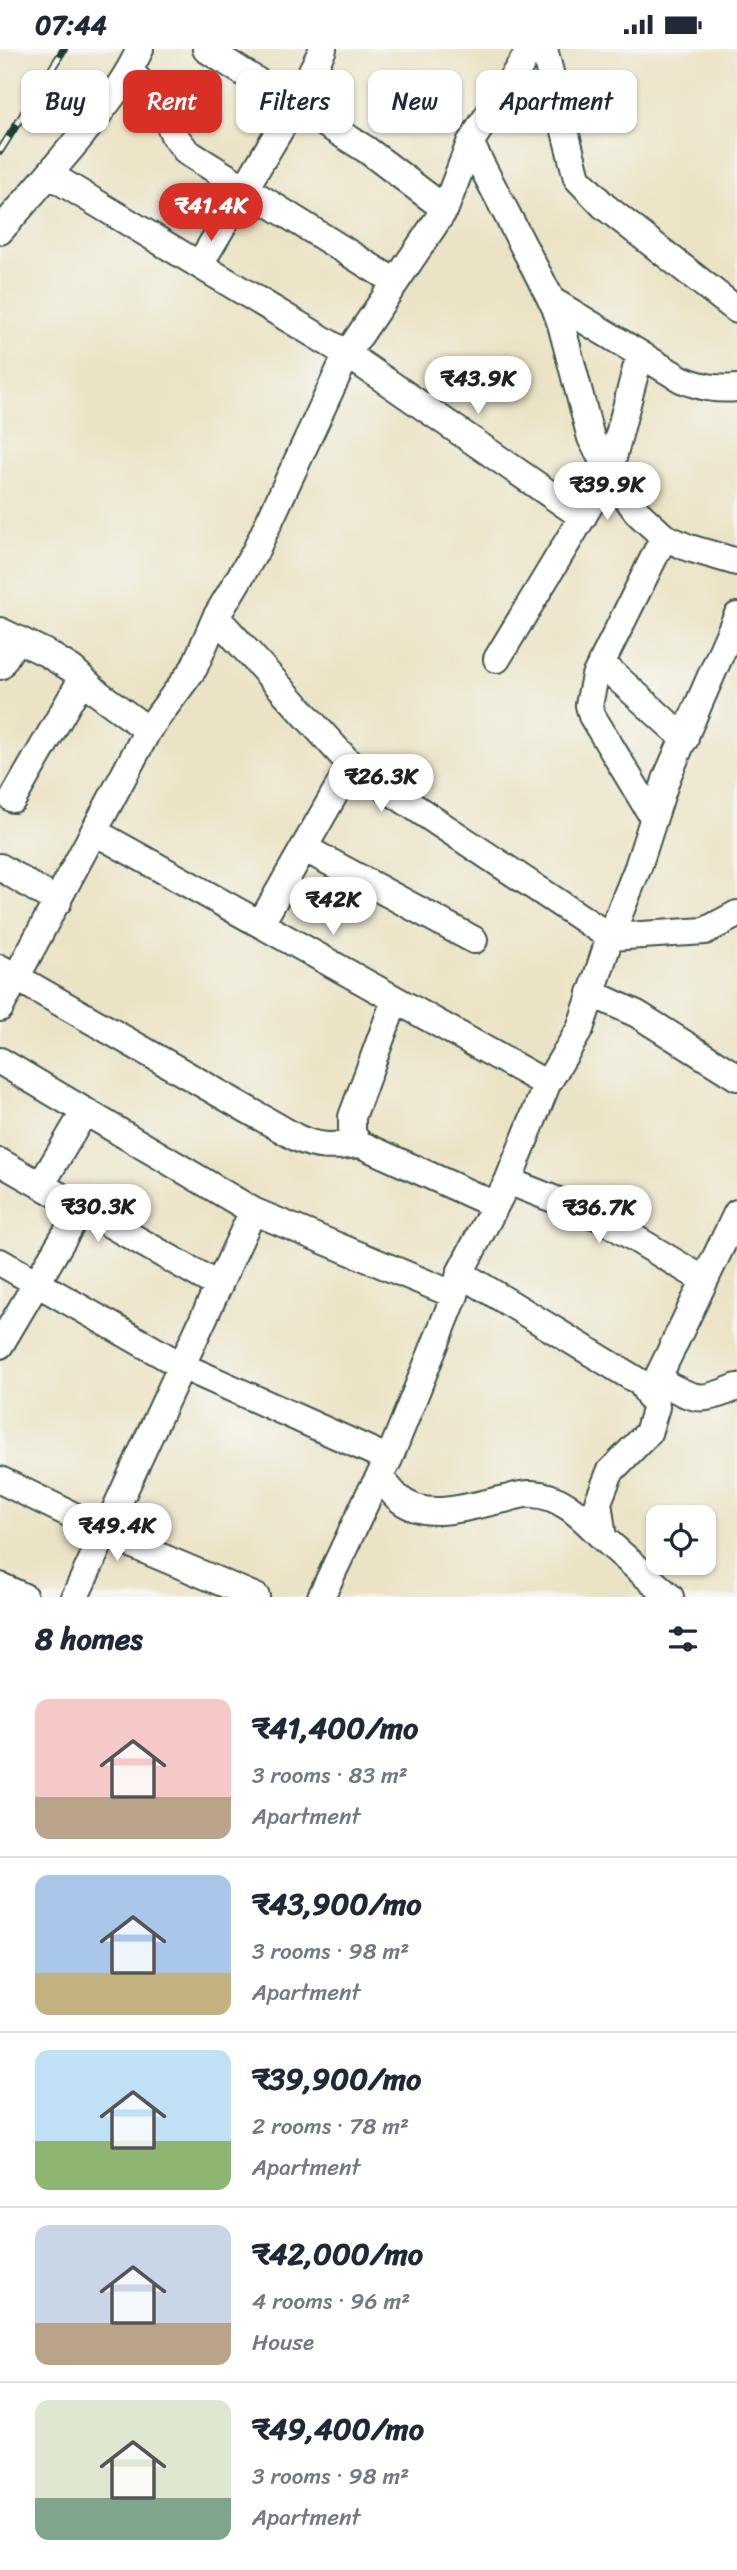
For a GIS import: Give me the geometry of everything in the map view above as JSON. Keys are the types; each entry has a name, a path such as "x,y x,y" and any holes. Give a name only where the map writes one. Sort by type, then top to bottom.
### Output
{"street":[{"path":"206,49 238,70"},
{"path":"312,70 323,49"},
{"path":"0,1008 8,973 58,902 148,730 194,668 216,617 254,552 346,354 445,209 470,143 531,49"},
{"path":"544,49 577,178 604,206 737,310"},
{"path":"0,231 50,175 135,60 180,145 187,152 395,282"},
{"path":"200,264 277,133"},
{"path":"339,133 367,150 445,209"},
{"path":"470,143 551,300 561,324 591,438 609,473 637,512 664,537 689,548 737,562"},
{"path":"50,175 346,354 583,517"},
{"path":"551,300 681,379 718,390 737,388"},
{"path":"497,659 609,473 640,354"},
{"path":"653,817 592,716 589,705 601,663 664,537"},
{"path":"320,1597 384,1468 458,1284 508,1181 547,1084 580,1029 667,777 737,616"},
{"path":"216,617 351,765 610,937 705,931 737,914"},
{"path":"0,666 8,635 72,669 148,730"},
{"path":"601,663 685,739"},
{"path":"13,799 82,679"},
{"path":"261,923 351,765"},
{"path":"95,832 547,1084"},
{"path":"304,848 474,940"},
{"path":"0,867 58,902"},
{"path":"8,973 297,1138 313,1145 330,1147 360,1144"},
{"path":"592,993 637,1014 737,1077"},
{"path":"395,1000 352,1117 352,1135 360,1144 495,1205"},
{"path":"0,1061 253,1211 458,1284 641,1383 708,1399 737,1387"},
{"path":"41,1185 85,1111"},
{"path":"0,1162 219,1286"},
{"path":"508,1181 601,1218 704,1280"},
{"path":"0,1345 81,1208"},
{"path":"75,1597 253,1211"},
{"path":"603,1538 598,1502 610,1472 648,1433 656,1407 653,1388 737,1213"},
{"path":"0,1262 182,1366 384,1468 399,1498 415,1508 433,1512 531,1494 566,1504 670,1597"},
{"path":"0,1480 140,1548 256,1597"},
{"path":"0,1587 24,1597"}],"railway":[{"path":"0,151 64,49"}]}
